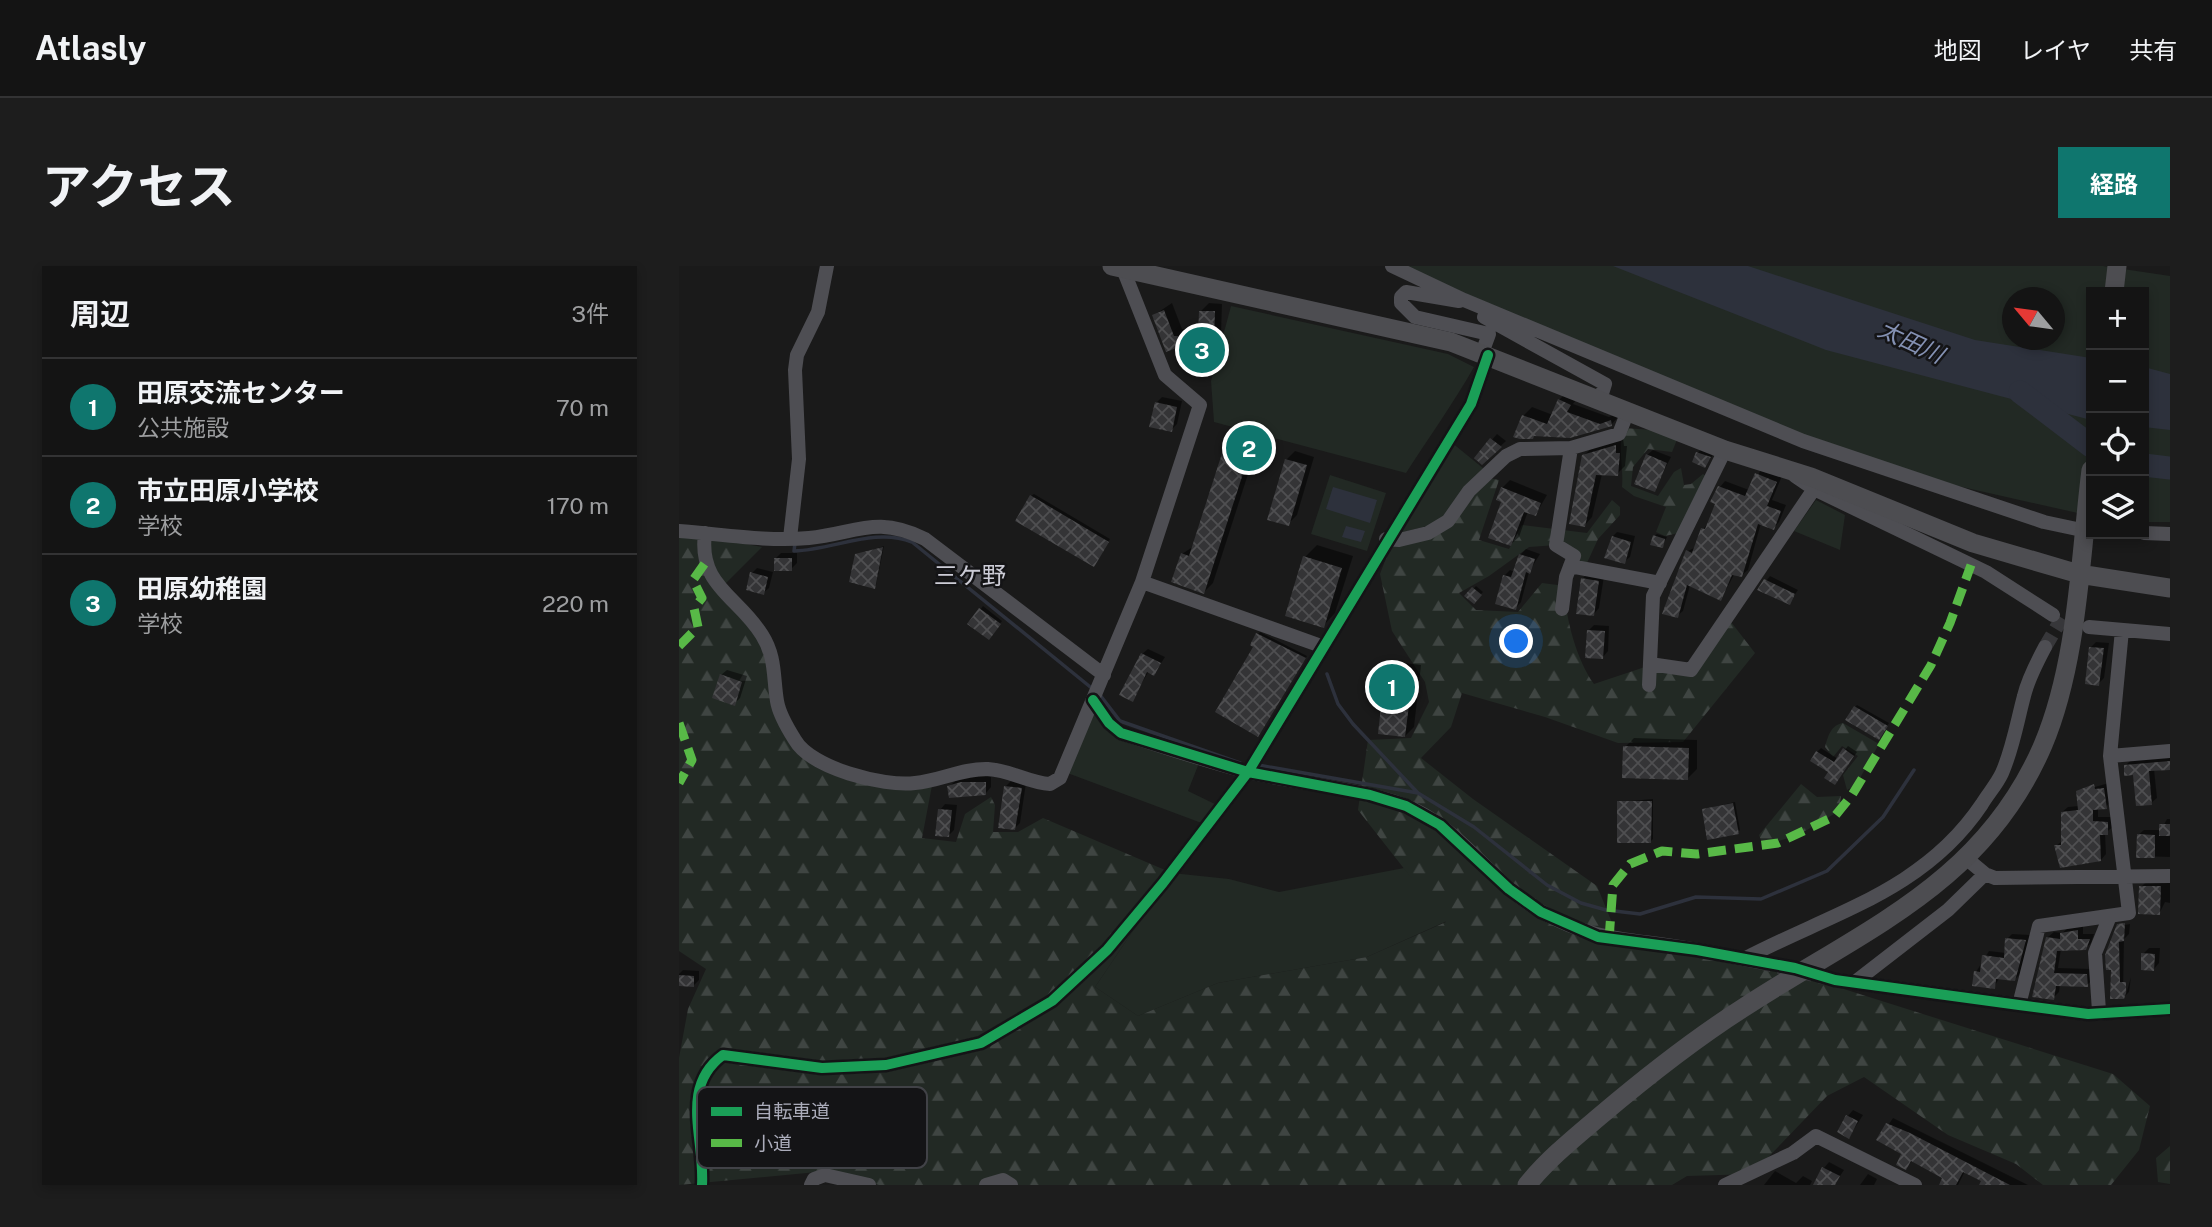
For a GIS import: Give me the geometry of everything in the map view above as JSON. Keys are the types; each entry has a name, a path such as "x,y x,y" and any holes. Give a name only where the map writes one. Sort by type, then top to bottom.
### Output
{"street":[{"path":"790,538 799,459 795,369 797,355 818,312 827,266"},
{"path":"1392,266 1464,300 1803,441 2044,522 2086,525"},
{"path":"2115,287 2117,266"},
{"path":"705,533 705,563 715,580 755,623 765,639 775,666 777,702 796,743 806,754 837,771 914,783 989,769 1051,784 1059,778 1142,582 1200,405 1165,375 1117,267"},
{"path":"1117,267 1451,342 1725,450 1789,470 1973,542 2079,573 2170,588"},
{"path":"698,1087 700,1075 723,1055 822,1068 885,1065 981,1043 1052,1001 1107,950 1163,883 1248,772 1386,539 1471,404 1489,334 1415,317 1401,303 1401,297 1406,292 1452,302 1464,300"},
{"path":"1464,300 1479,314 1605,384 1600,400"},
{"path":"1386,539 1399,540 1428,533 1448,521 1469,491 1506,456 1520,449 1571,448 1619,434 1628,411"},
{"path":"1562,609 1574,556 1556,545 1571,448"},
{"path":"1649,685 1653,596 1725,450"},
{"path":"1789,470 1814,489 1986,572 2053,615"},
{"path":"1650,664 1691,670 1814,489"},
{"path":"679,531 790,538 888,525 906,530 925,539 1104,675"},
{"path":"1527,1185 1544,1164 1653,1071 1743,1008 1909,906 1967,859 2020,793 2043,744 2063,690 2086,531"},
{"path":"2149,533 2170,534"},
{"path":"1570,566 1660,583"},
{"path":"1142,582 1324,647"},
{"path":"2089,626 2170,634"},
{"path":"2019,1005 2039,926 2129,913 2110,756 2122,630"},
{"path":"1093,700 1109,723 1121,733 1248,772 1370,795 1406,806 1440,824 1509,889 1541,912 1576,929 1609,939 1671,946 1751,960 1793,933 1854,910 1920,870 1965,830 2001,775 2014,740 2024,693 2045,647"},
{"path":"2110,756 2170,751"},
{"path":"1967,859 1985,874 1995,878 2170,876"},
{"path":"1855,982 1948,910 1985,874"},
{"path":"2099,1011 2095,953 2110,916"},
{"path":"1835,980 2088,1014 2099,1011 2170,1009"},
{"path":"697,1092 694,1108 697,1137"},
{"path":"1732,1184 1793,1153 1817,1136 1915,1185"},
{"path":"811,1185 814,1179 825,1175 869,1185"},
{"path":"986,1185 1003,1180 1011,1185"}],"green space":[{"path":"1388,266 2103,266 2170,276 2170,522 2149,522 2149,287 2086,287 2086,515 1918,477 1737,416"},
{"path":"1231,306 1448,354 1474,367 1406,473 1214,422 1211,381"},
{"path":"1624,428 1680,432 1672,452 1648,449 1633,467 1631,486 1658,496 1674,472 1681,468 1684,485 1691,484 1703,474 1711,479 1683,532 1665,536 1656,532 1666,507 1634,496 1622,487 1621,442"},
{"path":"1451,442 1489,473 1448,521 1399,533"},
{"path":"1330,475 1386,493 1367,551 1311,534"},
{"path":"1484,477 1499,480 1479,540 1509,549 1522,525 1587,533 1612,500 1620,507 1620,515 1598,539 1586,565 1556,545 1529,547 1489,576 1459,593 1476,610 1518,612 1542,583 1565,586 1573,637 1582,663 1594,684 1654,664 1691,669 1731,622 1755,653 1683,742 1618,743 1545,717 1462,693 1451,727 1421,758 1473,799 1597,886 1619,940 1758,962 2113,1074 2150,1106 2139,1150 2111,1185 2043,1185 2016,1164 1948,1135 1864,1077 1827,1096 1752,1174 1687,1176 1672,1185 879,1185 827,1171 679,1185 679,1058 688,1009 706,969 679,951 679,532 762,547 720,589 761,633 783,729 837,771 933,780 922,838 956,842 965,814 991,797 995,805 993,832 1018,832 1043,818 1172,873 1095,987 1138,1016 1218,983 1367,957 1446,922 1358,810 1368,740 1411,738 1429,702 1425,682 1392,631 1380,574 1390,548 1445,523"},
{"path":"1816,500 1845,515 1840,550 1794,531"},
{"path":"1096,705 1117,730 1201,758 1188,791 1221,807 1207,825 1062,771"},
{"path":"1843,723 1879,744 1856,785 1847,790 1843,775 1858,756 1842,746 1833,757 1825,747 1833,729"},
{"path":"1801,784 1817,797 1841,796 1839,811 1800,834 1763,846 1759,835"},
{"path":"1404,868 1447,921 1367,957 1218,983 1138,1016 1095,987 1172,873 1229,879 1279,892"},
{"path":"2170,1146 2170,1184 2158,1182 2156,1158"}],"water":[{"path":"1613,266 1748,266 1975,340 2002,344 2002,350 2039,350 2086,357 2086,419 1826,350"},
{"path":"2149,368 2170,374 2170,430 2149,428"},
{"path":"1333,487 1377,500 1370,523 1326,509"},
{"path":"1346,526 1365,531 1361,542 1342,537"}],"building":[{"path":"1164,310 1174,336 1198,337 1199,311 1215,311 1213,373 1188,372 1189,343 1166,352 1152,315"},
{"path":"1558,399 1571,405 1567,412 1600,424 1611,420 1612,426 1570,438 1513,437 1522,415 1547,424"},
{"path":"1155,402 1177,407 1172,432 1149,427"},
{"path":"1490,438 1502,447 1482,465 1474,458"},
{"path":"1226,441 1251,449 1204,594 1171,582 1181,553 1189,556"},
{"path":"1616,445 1616,453 1620,453 1618,476 1596,475 1585,527 1569,524 1582,455"},
{"path":"1696,452 1711,457 1705,468 1692,462"},
{"path":"1646,454 1667,463 1655,492 1634,484"},
{"path":"1285,459 1307,465 1289,526 1267,520"},
{"path":"1755,473 1777,482 1767,506 1781,511 1774,530 1758,524 1742,577 1732,575 1721,601 1687,585 1678,618 1662,614 1686,550 1692,553 1701,528 1705,529 1715,504 1710,502 1718,486 1745,496"},
{"path":"1501,487 1541,503 1536,516 1524,512 1511,546 1488,538 1501,502 1496,500"},
{"path":"1030,495 1109,542 1094,567 1015,521"},
{"path":"1653,535 1665,539 1663,548 1650,545"},
{"path":"1612,536 1631,542 1625,564 1604,558"},
{"path":"883,547 875,589 849,582 855,554"},
{"path":"1519,554 1535,559 1530,574 1526,572 1516,610 1495,604 1503,575 1511,577"},
{"path":"1303,556 1342,568 1324,628 1285,616"},
{"path":"774,558 792,558 792,571 774,571"},
{"path":"750,572 768,577 764,595 746,590"},
{"path":"1581,578 1599,581 1594,616 1576,614"},
{"path":"1764,579 1795,594 1790,605 1757,590"},
{"path":"1472,587 1482,595 1474,604 1464,596"},
{"path":"979,608 1001,624 989,640 967,624"},
{"path":"1587,630 1605,631 1603,659 1585,658"},
{"path":"1256,633 1306,658 1258,737 1215,712 1253,647 1250,645"},
{"path":"2089,647 2104,648 2099,686 2085,684"},
{"path":"1141,653 1161,663 1154,676 1147,672 1133,702 1119,695"},
{"path":"1385,670 1413,673 1405,737 1378,734"},
{"path":"720,674 742,682 735,706 712,698"},
{"path":"1854,706 1888,726 1879,740 1845,720"},
{"path":"1623,746 1689,748 1688,780 1622,778"},
{"path":"1843,748 1854,756 1835,785 1824,778 1828,772 1810,761 1816,751 1834,762"},
{"path":"2170,761 2170,770 2149,771 2152,805 2136,806 2133,775 2124,776 2124,765"},
{"path":"961,782 986,782 986,795 949,798 947,786"},
{"path":"2094,784 2095,789 2104,788 2107,809 2093,810 2093,821 2108,822 2108,835 2100,835 2101,861 2060,868 2054,845 2061,845 2061,812 2078,810 2076,791"},
{"path":"1004,786 1022,788 1015,830 998,828"},
{"path":"1617,801 1652,801 1651,843 1617,843"},
{"path":"1733,803 1739,834 1707,840 1702,809"},
{"path":"938,809 952,810 949,837 935,836"},
{"path":"2159,824 2170,824 2170,836 2159,836"},
{"path":"2137,834 2155,835 2155,858 2136,858"},
{"path":"2139,886 2161,886 2160,915 2138,914"},
{"path":"2125,923 2124,941 2119,942 2120,982 2126,982 2126,993 2124,999 2110,999 2111,970 2106,970 2105,955 2117,924"},
{"path":"2078,930 2078,939 2090,939 2086,950 2057,951 2054,973 2087,974 2088,987 2056,986 2054,1000 2032,997 2046,937 2060,939 2060,933"},
{"path":"2005,938 2026,940 2015,981 1996,979 1995,989 1972,986 1974,971 1980,972 1982,955 2004,958"},
{"path":"2141,953 2155,954 2154,971 2141,970"},
{"path":"679,975 694,976 694,987 679,986"},
{"path":"1846,1115 1858,1121 1849,1139 1837,1132"},
{"path":"1886,1123 2010,1185 1979,1185 1981,1181 1963,1172 1956,1185 1939,1185 1942,1178 1911,1161 1906,1170 1896,1165 1901,1154 1876,1140"},
{"path":"1822,1167 1840,1176 1835,1185 1813,1185"}],"waterway":[{"name":"太田川","path":"2020,392 2086,442"},
{"name":"太田川","path":"2149,466 2170,468"},
{"path":"795,543 794,551 869,538 898,538 912,542 1094,690"},
{"path":"1327,674 1338,704 1353,724 1418,793 1474,827 1547,885 1581,903 1606,910 1640,914 1696,897 1761,899 1827,871 1883,817 1914,770"},
{"path":"1100,695 1120,721 1240,763"},
{"path":"1258,765 1418,793"}],"tunnel":[{"path":"2045,647 2062,618"},
{"path":"1758,962 1835,980"}],"marked path":[{"path":"679,646 698,627 694,608 702,598 693,580 705,563"},
{"path":"1609,939 1613,885 1630,864 1662,851 1697,854 1778,843 1835,816 1852,795 1931,665 1971,565"},
{"path":"679,723 692,760 679,783"}],"cycle path":[{"path":"701,1087 710,1068 723,1055 822,1068 886,1065 981,1043 1052,1001 1107,950 1163,883 1248,772 1471,404 1488,355"},
{"path":"1093,700 1109,723 1121,733 1248,772 1370,795 1406,806 1440,825 1509,889 1541,912 1598,937 1697,950 1795,968 1835,980 2088,1014 2170,1009"},
{"path":"702,1168 702,1185"}],"place":[{"name":"田原幼稚園","path":"1202,350"},
{"name":"市立田原小学校","path":"1249,448"},
{"name":"田原交流センター","path":"1392,687"}],"district":[{"name":"三ケ野","path":"970,576"}]}
